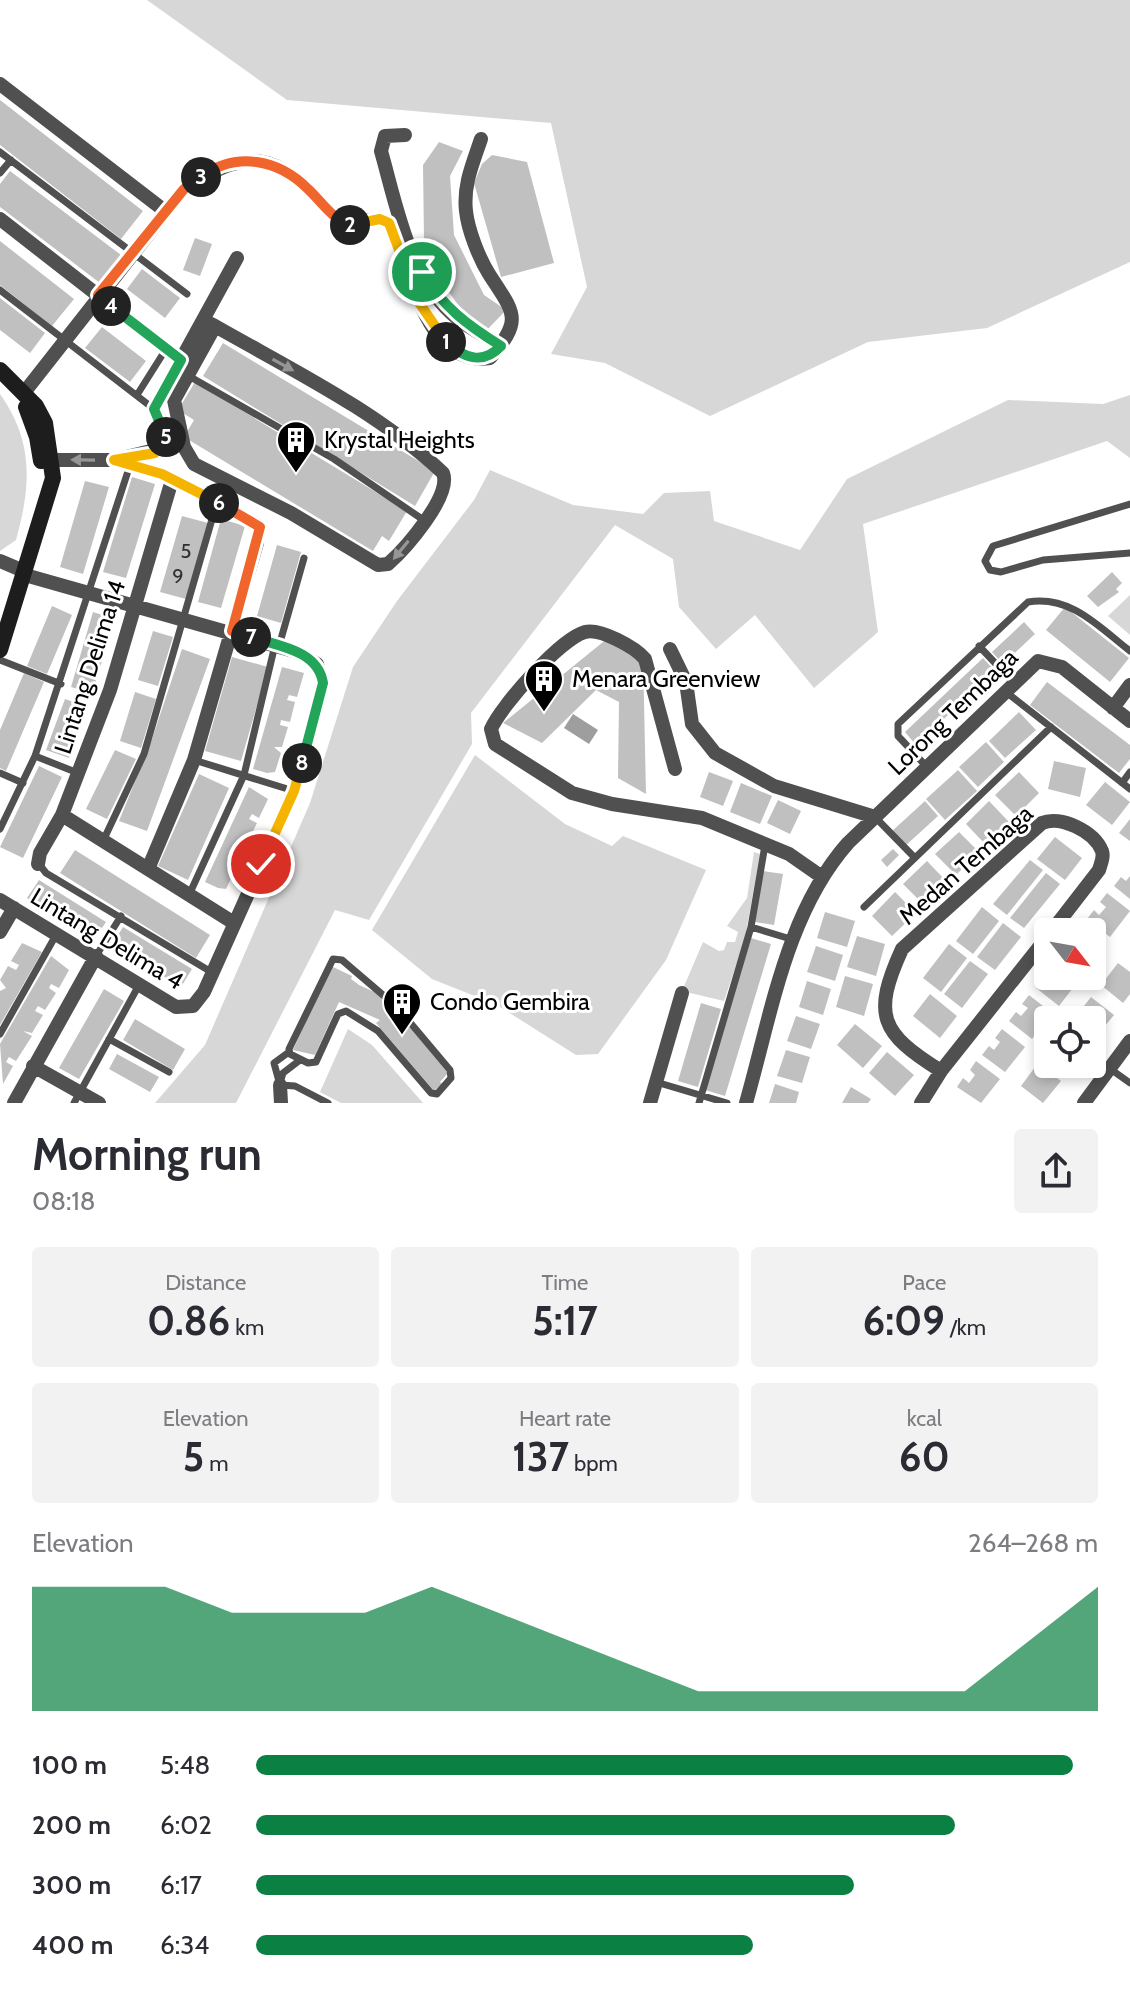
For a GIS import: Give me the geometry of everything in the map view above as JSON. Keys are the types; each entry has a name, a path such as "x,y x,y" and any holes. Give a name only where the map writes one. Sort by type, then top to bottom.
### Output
{"street":[{"path":"0,84 165,211"},
{"path":"405,135 385,136 381,151 412,251 436,296 458,319 501,346"},
{"path":"23,394 184,189 213,168 251,161 271,164 288,172 338,220 357,225 385,220 391,226 418,301 444,340 455,349 481,360 490,358 512,327 512,307 484,264 466,211 466,183 481,139"},
{"path":"0,219 181,360"},
{"path":"209,323 355,406 437,467 445,479 443,492 425,521 392,561 378,565 291,513 194,464 184,447 174,408 176,395 237,258"},
{"path":"52,460 114,460 150,454 163,446 166,432 154,409 181,360 209,323"},
{"path":"0,370 36,406 45,423 53,478 26,574 0,650"},
{"path":"23,394 40,449 45,499"},
{"name":"Lintang Delima 14","path":"38,864 40,853 62,815 110,690 172,480"},
{"path":"148,869 194,760 257,543"},
{"path":"0,561 26,574 277,646 310,658 321,671 323,683 294,791 213,973"},
{"path":"675,769 645,659 636,650 595,632 583,632 565,643 504,708 491,729 495,744 572,793 612,804 702,818 801,861 822,877 794,940 746,1103"},
{"path":"670,649 686,682 692,724 715,753 774,786 875,817"},
{"name":"Lorong Tembaga","path":"822,877 875,817 1008,686 1038,661 1054,662 1130,721"},
{"path":"1113,708 1130,685"},
{"path":"62,815 234,923"},
{"name":"Medan Tembaga","path":"941,1071 889,1030 883,1014 890,974 902,949 1042,823 1057,818 1066,820 1097,843 1103,857 1099,870 1062,918"},
{"path":"0,932 7,904"},
{"name":"Lintang Delima 4","path":"7,904 176,1007 193,1006 213,973"},
{"name":"Medan Tembaga","path":"921,1103 941,1071 1034,953"},
{"path":"14,1103 96,956"},
{"path":"650,1103 682,993"},
{"path":"1084,1103 1130,1041"},
{"path":"33,1066 77,1098 99,1103"},
{"path":"280,1085 281,1103"}],"lane":[{"path":"0,152 187,294"},
{"path":"0,173 11,160"},
{"path":"0,290 154,409"},
{"path":"137,395 166,349"},
{"path":"187,375 334,459 425,521"},
{"path":"114,460 172,480 259,525 257,543"},
{"path":"0,829 35,756 61,684 130,465"},
{"path":"103,841 144,754 217,502"},
{"path":"1130,504 993,546 985,561 990,570 1001,572 1043,560 1130,553"},
{"path":"189,895 244,775 277,646 304,558"},
{"path":"926,766 898,736 898,724 1028,602 1052,601 1073,607 1130,651"},
{"path":"979,646 1008,686 1051,727 1130,789"},
{"path":"0,660 61,684"},
{"path":"864,907 1051,727"},
{"path":"35,756 78,773"},
{"path":"194,760 294,791"},
{"path":"1122,783 1130,772"},
{"path":"0,773 23,783"},
{"path":"875,817 915,858"},
{"path":"700,1099 751,927 765,845"},
{"path":"38,864 46,873 213,973"},
{"path":"96,956 121,916"},
{"path":"751,927 794,940"},
{"path":"0,1034 57,933"},
{"path":"280,1085 274,1063 289,1052 329,963 336,958 397,1007 451,1074 442,1090 431,1093 378,1031 346,1011 338,1014 316,1062 300,1060 289,1052"},
{"path":"77,1098 139,985"},
{"path":"109,1039 169,1072"},
{"path":"280,1085 283,1073 300,1060"},
{"path":"1109,1068 1130,1083"},
{"path":"656,1082 700,1099 727,1103"},
{"path":"280,1085 295,1086 328,1103"}],"shaded area":[{"path":"147,0 1130,0 1130,262 987,328 868,342 710,416 605,363 551,354 587,287 551,123 287,100"},
{"path":"0,394 19,429 24,447 26,483 16,540 0,551"},
{"path":"1130,395 1130,458 1107,441 863,524 878,632 814,688 755,615 716,649 679,607 673,559 615,525 471,713 472,744 369,920 335,910 236,1103 155,1103 205,1045 310,803 353,667 397,601 474,500 490,470 573,505 643,514 664,493 710,491 714,521 800,550 847,479 1008,400 1103,404"},
{"path":"1130,595 1130,635 1108,616"},
{"path":"573,714 598,730 589,744 564,728"},
{"path":"475,755 565,824 612,846 623,836 706,870 666,960 598,1054 576,1055 497,1005 432,979 372,930"},
{"path":"754,852 760,854 745,938 724,1001 682,991 703,942 719,951 724,950 727,942 735,942 738,932 727,926 747,898"},
{"path":"348,1029 372,1045 423,1103 341,1103 320,1092"}],"building":[{"path":"0,100 143,211 121,239 0,145"},
{"path":"439,142 463,151 450,176 454,235 484,295 506,310 487,330 466,316 443,284 424,240 423,165"},
{"path":"492,155 527,162 554,263 501,277 474,183 482,164"},
{"path":"10,171 121,255 100,283 0,207 0,184"},
{"path":"195,238 212,244 200,276 183,270"},
{"path":"0,241 74,299 52,326 0,285"},
{"path":"142,269 180,298 165,318 127,289"},
{"path":"0,298 45,333 30,353 0,330"},
{"path":"102,327 146,361 130,382 85,348"},
{"name":"Krystal Heights","path":"223,343 435,471 415,506 203,376"},
{"name":"Krystal Heights","path":"195,382 407,511 389,541 382,536 373,551 184,437 194,420 178,410"},
{"path":"132,477 155,484 126,578 103,572"},
{"path":"85,481 109,487 83,574 60,567"},
{"path":"182,516 208,523 186,599 160,592"},
{"path":"221,519 245,526 221,608 198,602"},
{"path":"277,545 301,552 281,623 257,616"},
{"path":"1112,572 1122,583 1116,589 1119,592 1098,607 1087,596"},
{"path":"52,606 72,615 47,674 27,666"},
{"path":"1065,607 1129,658 1110,682 1046,630"},
{"path":"93,612 115,619 92,693 71,687"},
{"path":"1024,622 1035,634 1003,664 992,652"},
{"path":"153,631 173,637 158,686 138,680"},
{"name":"Menara Greenview","path":"608,638 643,656 646,794 618,778 619,702 596,690 542,743 503,723"},
{"path":"182,649 210,659 147,831 119,821 151,742"},
{"path":"232,657 268,667 241,761 205,751"},
{"path":"983,658 995,671 916,745 905,732"},
{"path":"282,667 304,673 297,697 289,695 287,700 295,702 290,722 281,720 280,725 288,727 282,747 274,747 281,753 275,772 267,773 253,769"},
{"path":"24,673 44,682 6,771 0,768 0,730"},
{"path":"1047,682 1130,745 1130,759 1119,773 1030,705"},
{"path":"135,692 156,699 141,748 120,741"},
{"path":"65,699 87,707 69,758 46,750"},
{"path":"1019,712 1036,730 1005,758 989,741"},
{"path":"986,742 1004,762 978,787 959,767"},
{"path":"115,750 136,759 107,819 86,809"},
{"path":"1054,761 1086,768 1080,797 1048,789"},
{"path":"39,766 62,777 23,858 0,847"},
{"path":"958,770 977,791 945,820 926,799"},
{"path":"709,772 733,781 723,806 700,797"},
{"path":"1019,772 1039,793 1016,816 995,795"},
{"path":"199,774 229,788 188,880 158,866"},
{"path":"1105,782 1130,802 1112,825 1086,805"},
{"path":"741,783 772,796 760,824 730,812"},
{"path":"249,787 268,799 259,818 252,814 249,819 257,823 248,841 239,840 246,847 237,865 229,864 235,870 226,889 218,888 205,882"},
{"path":"778,800 801,811 790,834 767,823"},
{"path":"925,801 938,816 904,847 891,832"},
{"path":"989,801 1009,822 986,845 966,824"},
{"path":"1130,819 1130,841 1119,833"},
{"path":"959,832 979,852 956,875 935,854"},
{"path":"1055,837 1082,858 1065,880 1037,859"},
{"path":"893,849 899,855 887,867 881,860"},
{"path":"75,850 210,935 196,958 60,873"},
{"path":"1030,860 1043,870 1007,915 993,904"},
{"path":"927,861 947,882 924,905 903,884"},
{"path":"763,871 783,874 774,925 755,922"},
{"path":"1046,873 1060,884 1024,928 1010,918"},
{"path":"1130,876 1130,899 1114,886 1121,877 1126,881"},
{"path":"39,880 106,922 94,940 27,898"},
{"path":"895,892 916,913 892,936 872,916"},
{"path":"1107,893 1130,911 1110,937 1106,934 1106,918 1088,918 1094,910 1099,915 1106,907 1100,902"},
{"path":"982,907 999,921 973,954 956,941"},
{"path":"825,912 855,921 847,947 817,938"},
{"path":"1003,923 1021,937 995,970 977,957"},
{"path":"123,927 192,969 181,987 112,945"},
{"path":"857,936 885,944 876,976 847,967"},
{"path":"751,938 771,944 725,1096 705,1090"},
{"path":"22,943 42,952 0,1025 0,991 6,988 0,980 8,966 16,970 19,965 11,961"},
{"path":"949,944 967,958 941,992 923,978"},
{"path":"816,946 843,955 835,981 807,972"},
{"path":"51,956 69,970 59,988 51,984 49,988 56,993 45,1010 38,1006 35,1011 43,1015 32,1033 23,1031 32,1036 16,1061 9,1057 6,1062 13,1066 3,1084 0,1044"},
{"path":"970,961 988,974 962,1008 944,994"},
{"path":"1118,963 1130,972 1130,994 1123,1003 1106,989 1106,979"},
{"name":"Condo Gembira","path":"331,966 379,994 385,1005 394,1009 448,1073 440,1082 442,1084 434,1091 376,1023 380,1020 339,1002 315,1055 293,1050"},
{"path":"845,976 873,984 864,1016 836,1007"},
{"path":"807,981 831,989 823,1015 799,1007"},
{"path":"104,989 124,1001 79,1079 59,1068"},
{"path":"1039,990 1071,990 1059,1006"},
{"path":"930,994 957,1016 940,1038 913,1016"},
{"path":"1029,995 1043,1006 1034,1006 1032,1039 1009,1021 1016,1012 1021,1016 1028,1008 1022,1004"},
{"path":"1091,997 1102,1006 1084,1006"},
{"path":"701,1003 721,1009 698,1087 678,1081"},
{"path":"1106,1009 1114,1015 1106,1025"},
{"path":"796,1016 820,1024 811,1049 787,1041"},
{"path":"135,1019 185,1049 173,1070 123,1040"},
{"path":"855,1024 882,1046 863,1068 837,1045"},
{"path":"1002,1029 1025,1047 1005,1072 982,1055 989,1046 994,1050 1000,1042 995,1038"},
{"path":"786,1050 810,1057 802,1083 777,1076"},
{"path":"887,1052 914,1075 895,1096 869,1073"},
{"path":"117,1054 159,1077 150,1092 109,1069"},
{"path":"976,1061 1000,1079 981,1103 957,1087 963,1078 969,1083 975,1075 970,1070"},
{"path":"1034,1068 1034,1078 1057,1078 1061,1081 1043,1103 1021,1086"},
{"path":"775,1084 799,1092 796,1103 769,1103"},
{"path":"851,1087 871,1099 868,1103 842,1103"}],"place":[{"name":"Krystal Heights","path":"296,474"},
{"name":"Menara Greenview","path":"544,713"},
{"name":"Condo Gembira","path":"402,1036"}],"route":[{"path":"261,864 294,791 323,683 321,671 310,658 297,652 232,631 259,525 162,474 114,460 155,453 163,446 166,432 154,409 181,360 98,295 184,189 213,168 236,161 271,164 288,172 338,220 348,225 380,219 389,223 408,281 437,331 455,349 473,358 490,358 501,346 458,319 436,296 422,272"}]}
